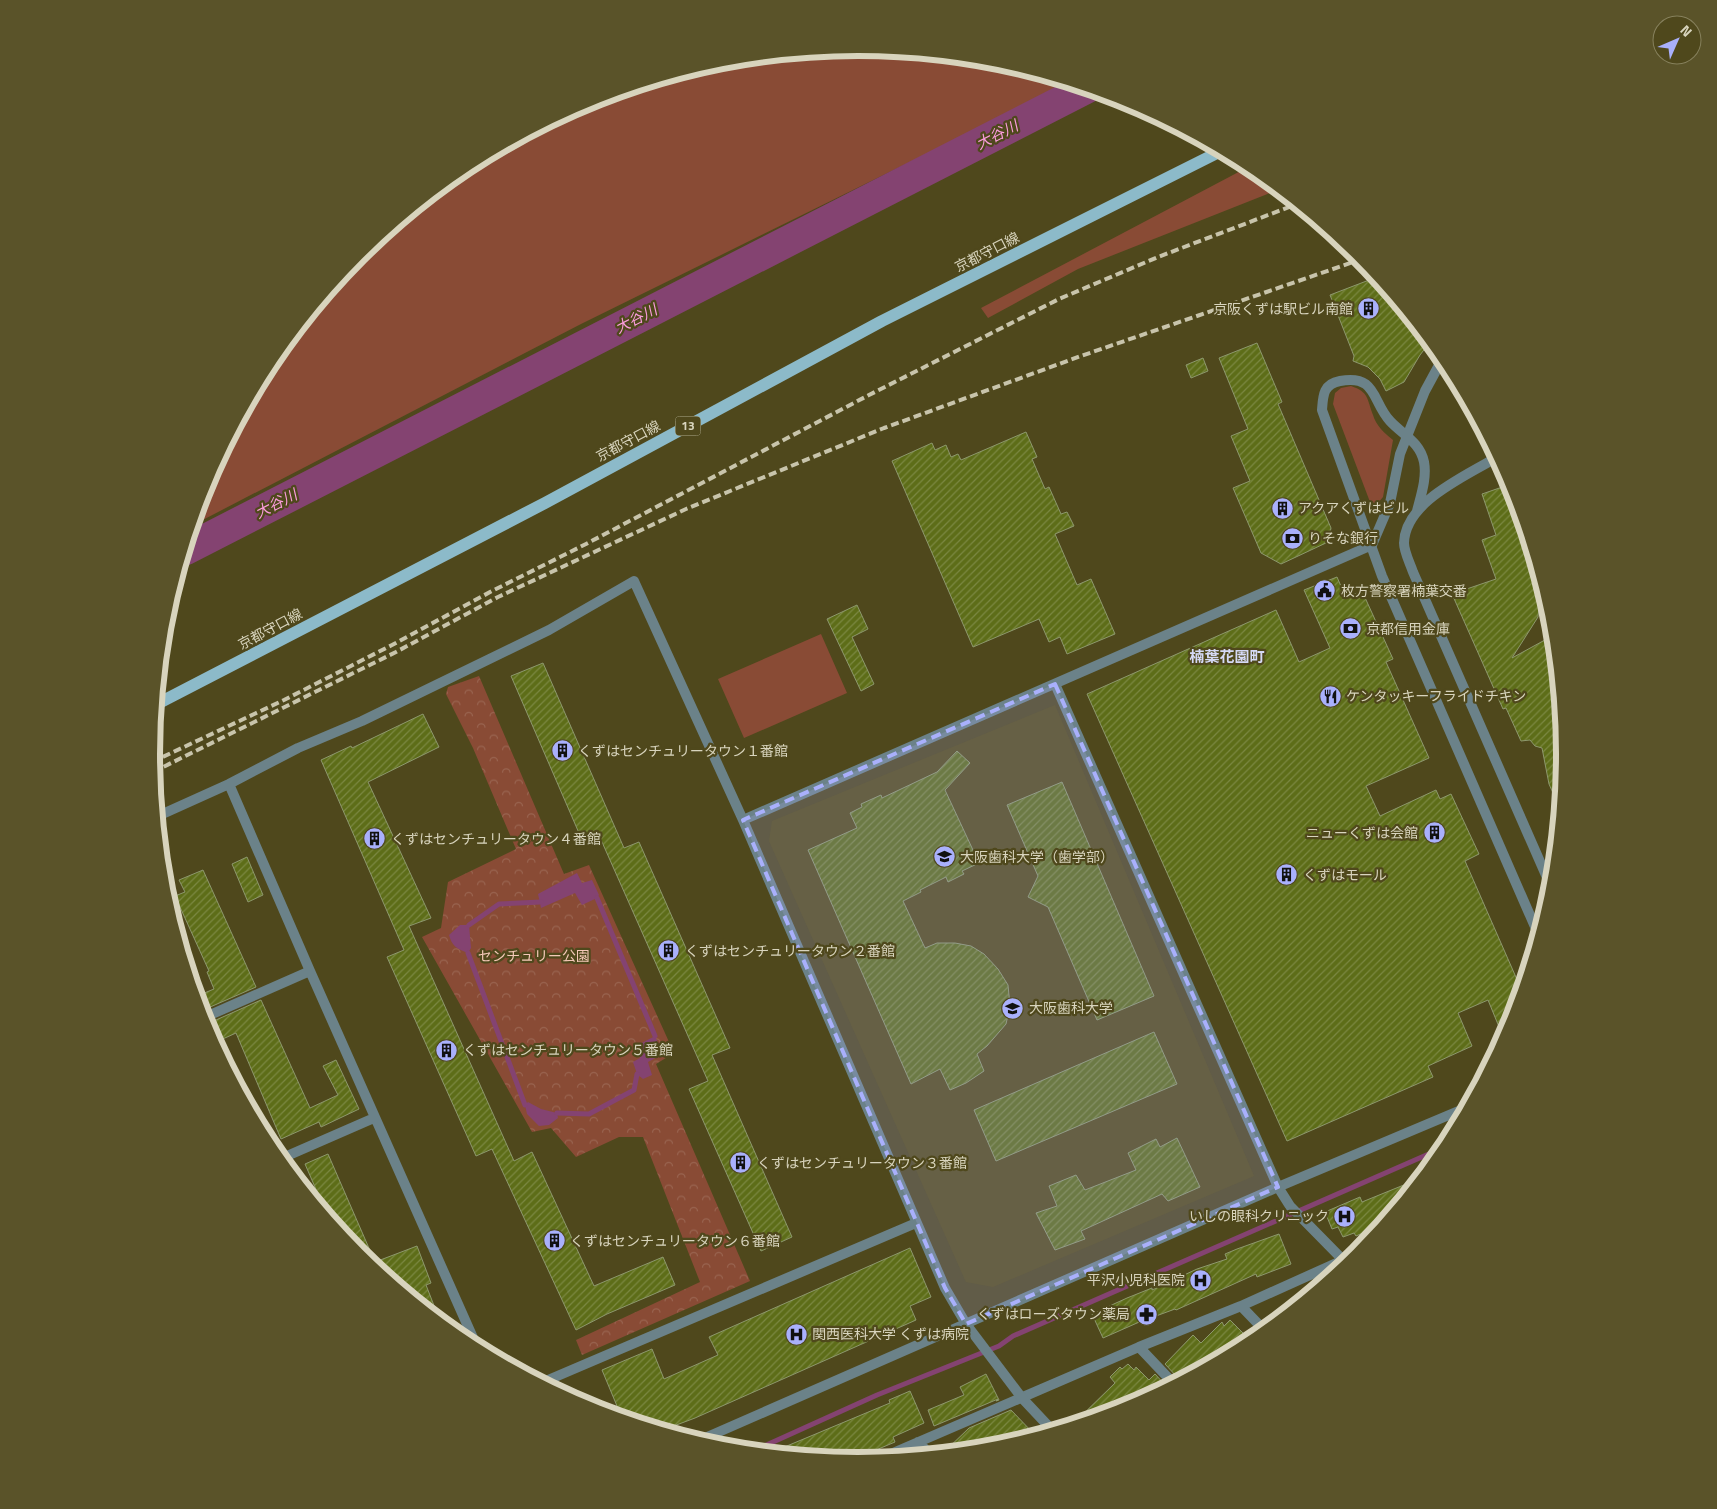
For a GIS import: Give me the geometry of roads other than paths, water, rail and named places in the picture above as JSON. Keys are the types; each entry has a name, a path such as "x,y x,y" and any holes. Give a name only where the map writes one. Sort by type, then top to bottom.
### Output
{"main road":[{"name":"京都守口線","path":"163,701 545,503 882,321 1215,154"}],"street":[{"path":"743,820 1372,544 1390,504 1400,454 1425,391 1439,366"},
{"path":"1417,511 1425,474 1423,460 1412,440 1392,423 1383,412 1377,397 1368,386 1352,379 1335,382 1326,387 1322,410 1385,582 1535,927"},
{"path":"1492,461 1435,495 1417,511 1410,519 1406,528 1404,544 1410,564 1546,875"},
{"path":"163,814 229,784 298,748 371,716 549,630 634,581 743,820 945,1288 966,1324 1022,1398 1048,1426"},
{"path":"1055,684 1278,1187 1290,1206 1341,1258"},
{"path":"229,784 374,1118 419,1214 472,1336"},
{"path":"210,1015 310,972"},
{"path":"709,1436 1278,1187 1459,1111"},
{"path":"288,1156 374,1118"},
{"path":"548,1380 916,1223"},
{"path":"898,1451 1331,1268"},
{"path":"1241,1306 1260,1325"},
{"path":"1139,1348 1170,1380"},
{"path":"918,1442 925,1449"}],"waterway":[{"name":"大谷川","path":"192,546 1079,92"},
{"path":"597,898 655,1036"},
{"path":"469,925 499,904 541,902"},
{"path":"468,953 525,1105"},
{"path":"557,1113 589,1114 634,1090 637,1074"},
{"path":"763,1446 877,1395 999,1346 1013,1336 1431,1153"}],"railway":[{"path":"160,758 284,700 392,645 869,395 1059,299 1158,257 1291,206"},
{"path":"161,768 396,652 498,597 686,509 884,428 1081,356 1353,262"}],"place":[{"name":"京阪くずは駅ビル南館","path":"1369,309"},
{"name":"アクアくずはビル","path":"1282,508"},
{"name":"りそな銀行","path":"1292,538"},
{"name":"枚方警察署楠葉交番","path":"1325,591"},
{"name":"京都信用金庫","path":"1350,629"},
{"name":"ケンタッキーフライドチキン","path":"1330,696"},
{"name":"くずはセンチュリータウン１番館","path":"562,751"},
{"name":"ニューくずは会館","path":"1434,833"},
{"name":"くずはセンチュリータウン４番館","path":"375,839"},
{"name":"大阪歯科大学（歯学部）","path":"944,857"},
{"name":"くずはモール","path":"1287,875"},
{"name":"くずはセンチュリータウン２番館","path":"669,951"},
{"name":"大阪歯科大学","path":"1013,1008"},
{"name":"くずはセンチュリータウン５番館","path":"447,1050"},
{"name":"くずはセンチュリータウン３番館","path":"741,1163"},
{"name":"いしの眼科クリニック","path":"1345,1216"},
{"name":"くずはセンチュリータウン６番館","path":"554,1241"},
{"name":"平沢小児科医院","path":"1201,1280"},
{"name":"くずはローズタウン薬局","path":"1146,1314"},
{"name":"関西医科大学 くずは病院","path":"796,1334"}],"district":[{"name":"楠葉花園町","path":"1227,657"}],"park label":[{"name":"センチュリー公園","path":"534,956"}]}
